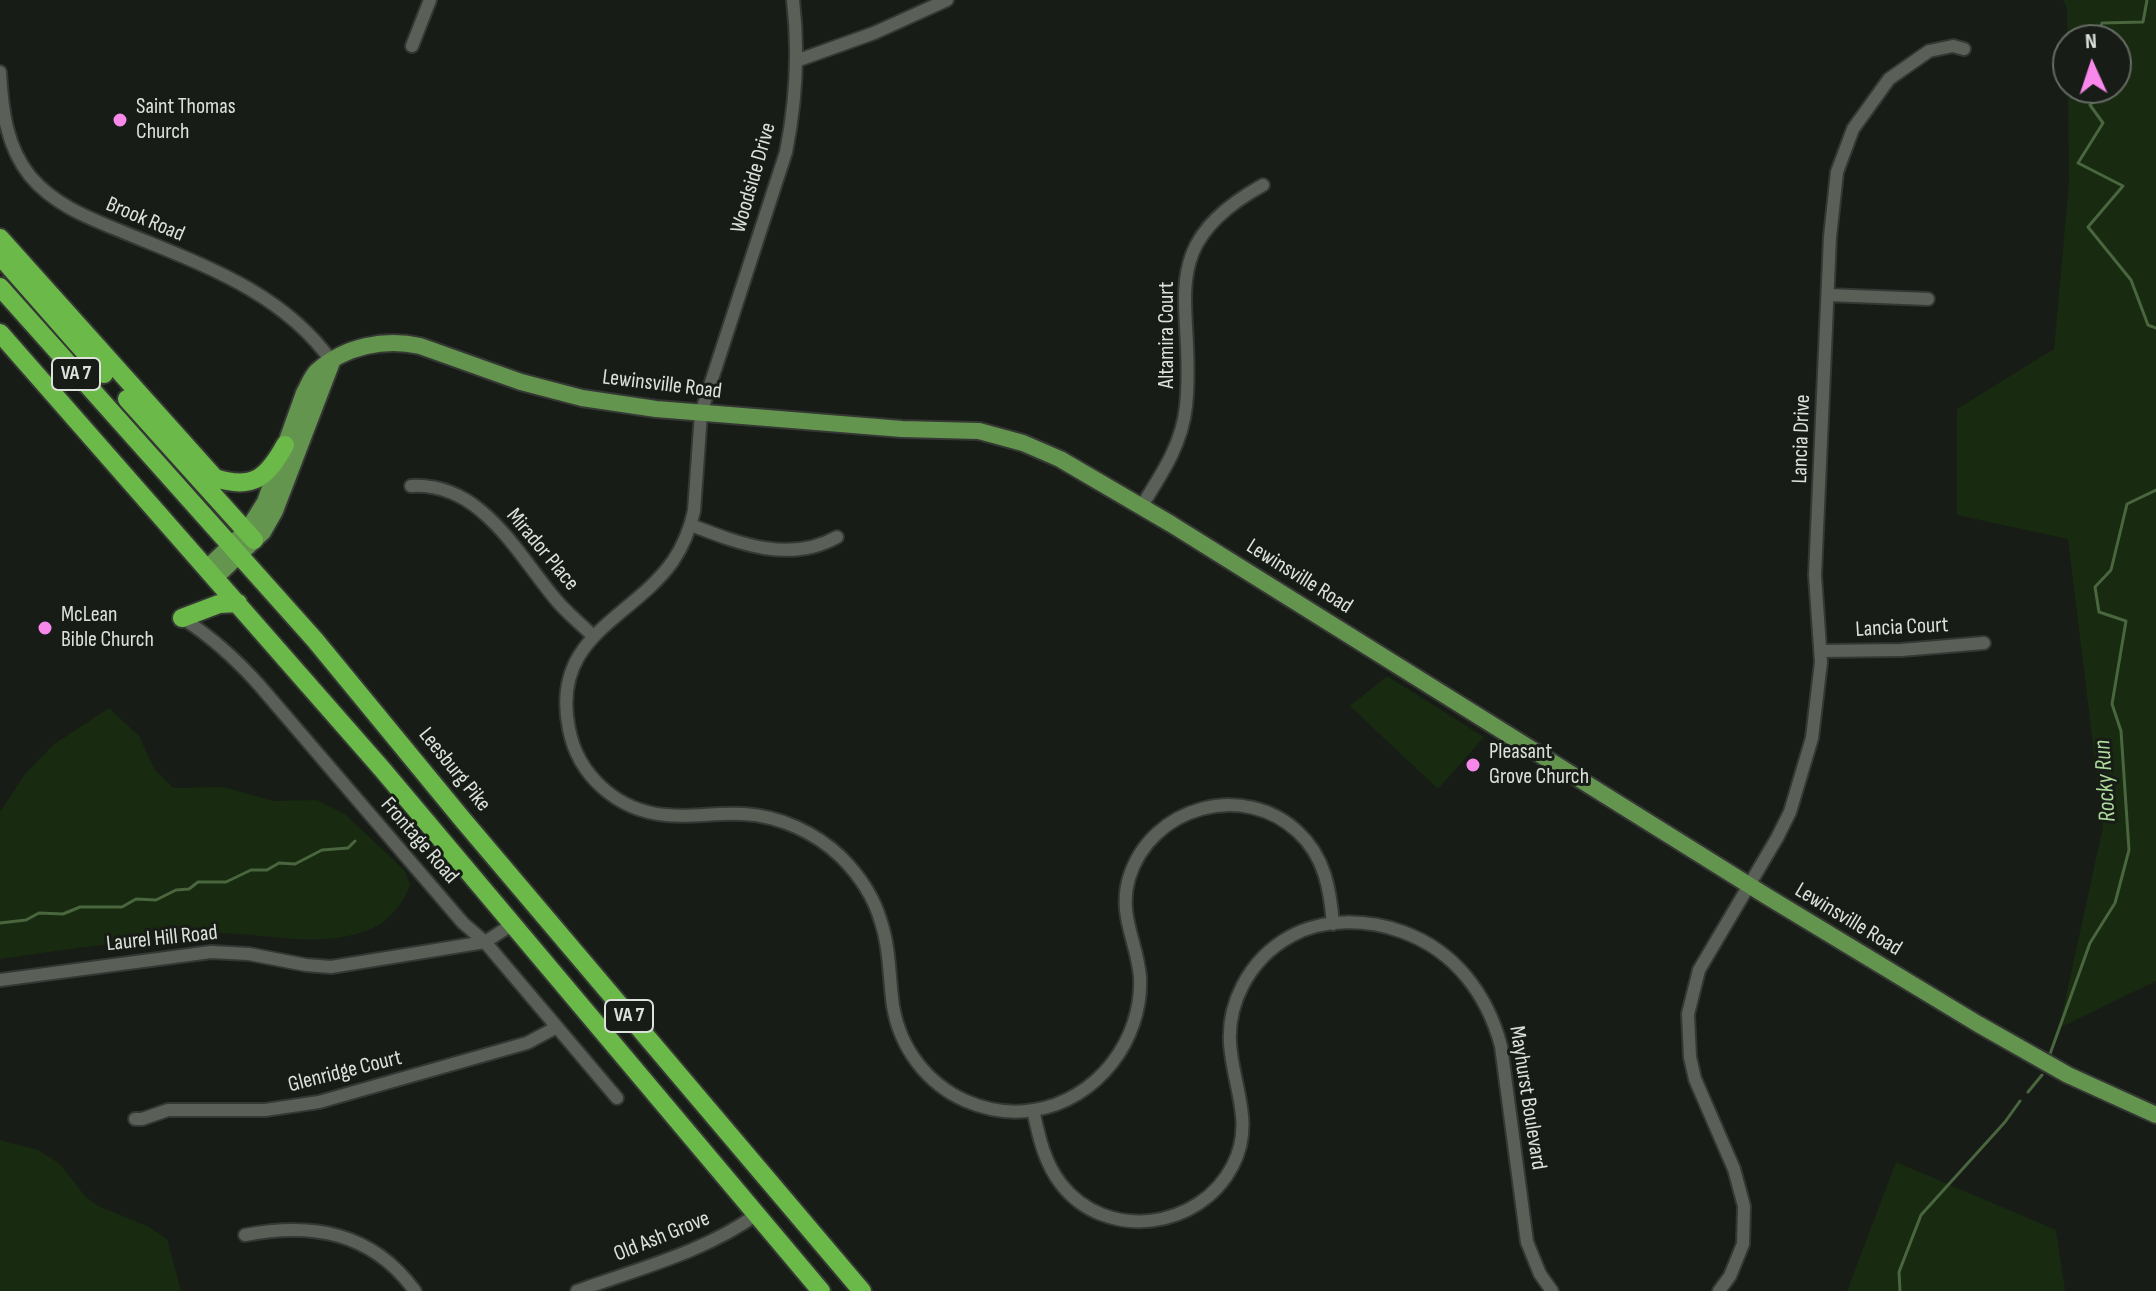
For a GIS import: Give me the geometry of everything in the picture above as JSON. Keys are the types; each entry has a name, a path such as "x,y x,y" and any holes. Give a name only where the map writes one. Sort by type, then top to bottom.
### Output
{"highway":[{"path":"0,238 215,478 233,484 251,482 274,466 285,445"},
{"path":"0,256 250,536"},
{"name":"Leesburg Pike","path":"0,287 352,684 463,820 862,1291"},
{"name":"VA 7","path":"0,333 238,603 821,1291"},
{"path":"182,618 219,604 238,603"}],"main road":[{"name":"Lewinsville Road","path":"211,573 250,536 304,393 317,371 367,345 406,343 551,391 656,409 1002,435 1060,459 1141,507 1978,1024 2068,1075 2156,1115"},
{"name":"Lewinsville Road","path":"250,536 263,532 285,488 311,410 332,362"}],"street":[{"path":"412,46 430,0"},
{"name":"Woodside Drive","path":"691,525 701,413 786,152 795,101 793,0"},
{"path":"796,61 874,33 947,0"},
{"name":"Lancia Drive","path":"1749,885 1777,838 1800,785 1812,738 1820,685 1821,651 1815,575 1833,195 1844,150 1853,129 1880,89 1912,61 1941,47 1964,49"},
{"name":"Brook Road","path":"0,72 5,122 11,142 31,177 50,195 84,216 256,291 294,318 332,362"},
{"name":"Altamira Court","path":"1141,507 1166,467 1182,428 1187,385 1185,297 1189,262 1196,245 1215,218 1228,206 1263,185"},
{"path":"1828,295 1928,299"},
{"name":"Mirador Place","path":"411,486 426,485 452,492 486,515 518,549 557,601 593,636"},
{"path":"837,537 811,548 779,551 744,544 691,525 682,547 660,576 593,636 575,664 567,715 575,749 596,781 621,801 648,812 679,816 744,814 768,817 822,841 851,867 874,902 886,943 898,1025 914,1058 941,1086 966,1101 993,1109 1033,1110 1054,1105 1087,1089 1113,1063 1124,1047 1137,1013 1140,993 1137,957 1126,913 1129,878 1141,853 1154,837 1184,814 1200,808 1235,804 1252,807 1283,820 1309,843 1319,859 1330,890 1333,924"},
{"name":"Frontage Road","path":"182,618 208,634 232,655 454,913 485,942 617,1098"},
{"name":"Lancia Court","path":"1821,651 1901,650 1984,643"},
{"path":"1719,1291 1730,1276 1740,1252 1745,1225 1744,1206 1734,1169 1695,1079 1690,1057 1688,1014 1699,970 1749,885"},
{"name":"Laurel Hill Road","path":"0,980 211,952 240,953 331,967 485,942 513,924"},
{"name":"Mayhurst Boulevard","path":"1033,1110 1044,1156 1052,1172 1062,1186 1088,1208 1119,1220 1146,1222 1172,1218 1202,1202 1225,1179 1234,1163 1243,1132 1242,1097 1230,1048 1230,1029 1238,995 1258,962 1283,941 1306,930 1333,924 1382,926 1419,938 1454,962 1476,987 1490,1013 1501,1046 1527,1242 1540,1274 1552,1291"},
{"name":"Glenridge Court","path":"135,1119 168,1110 265,1110 319,1102 527,1043 557,1027"},
{"name":"Old Ash Grove","path":"577,1291 716,1238 757,1214"},
{"path":"245,1235 302,1228 341,1237 375,1254 415,1291"}],"green space":[{"path":"2063,0 2156,0 2156,981 2059,1028 2103,827 2068,539 1957,515 1957,409 2054,349 2069,183 2068,104 2132,104 2132,24 2067,24 2067,8"},
{"path":"1387,676 1484,737 1438,789 1350,706"},
{"path":"109,708 139,736 155,770 173,788 223,787 274,801 317,800 345,814 405,871 410,885 402,901 377,926 342,937 307,939 219,933 0,959 0,812 25,774 53,745"},
{"path":"0,1140 38,1150 60,1164 85,1196 98,1206 147,1226 167,1239 181,1291 0,1291"},
{"path":"1896,1162 2056,1230 2065,1291 1847,1291"}],"waterway":[{"name":"Rocky Run","path":"2102,24 2143,22 2147,0"},
{"name":"Rocky Run","path":"2091,104 2103,123 2078,163 2123,186 2088,227 2131,280 2148,325 2156,328"},
{"name":"Rocky Run","path":"2050,1054 2090,943 2115,903 2129,850 2121,731 2112,704 2126,621 2099,612 2095,587 2111,570 2127,504 2156,490"},
{"path":"0,923 26,920 39,913 63,914 80,907 122,907 136,899 156,900 176,890 189,889 198,882 226,882 251,870 267,870 279,863 295,864 322,850 348,848 355,841"},
{"name":"Rocky Run","path":"2028,1092 2042,1075"},
{"name":"Rocky Run","path":"1900,1291 1899,1272 1921,1215 2005,1122 2020,1101"}],"place":[{"name":"Saint Thomas Church","path":"120,120"},
{"name":"McLean Bible Church","path":"45,628"},
{"name":"Pleasant Grove Church","path":"1473,765"}]}
